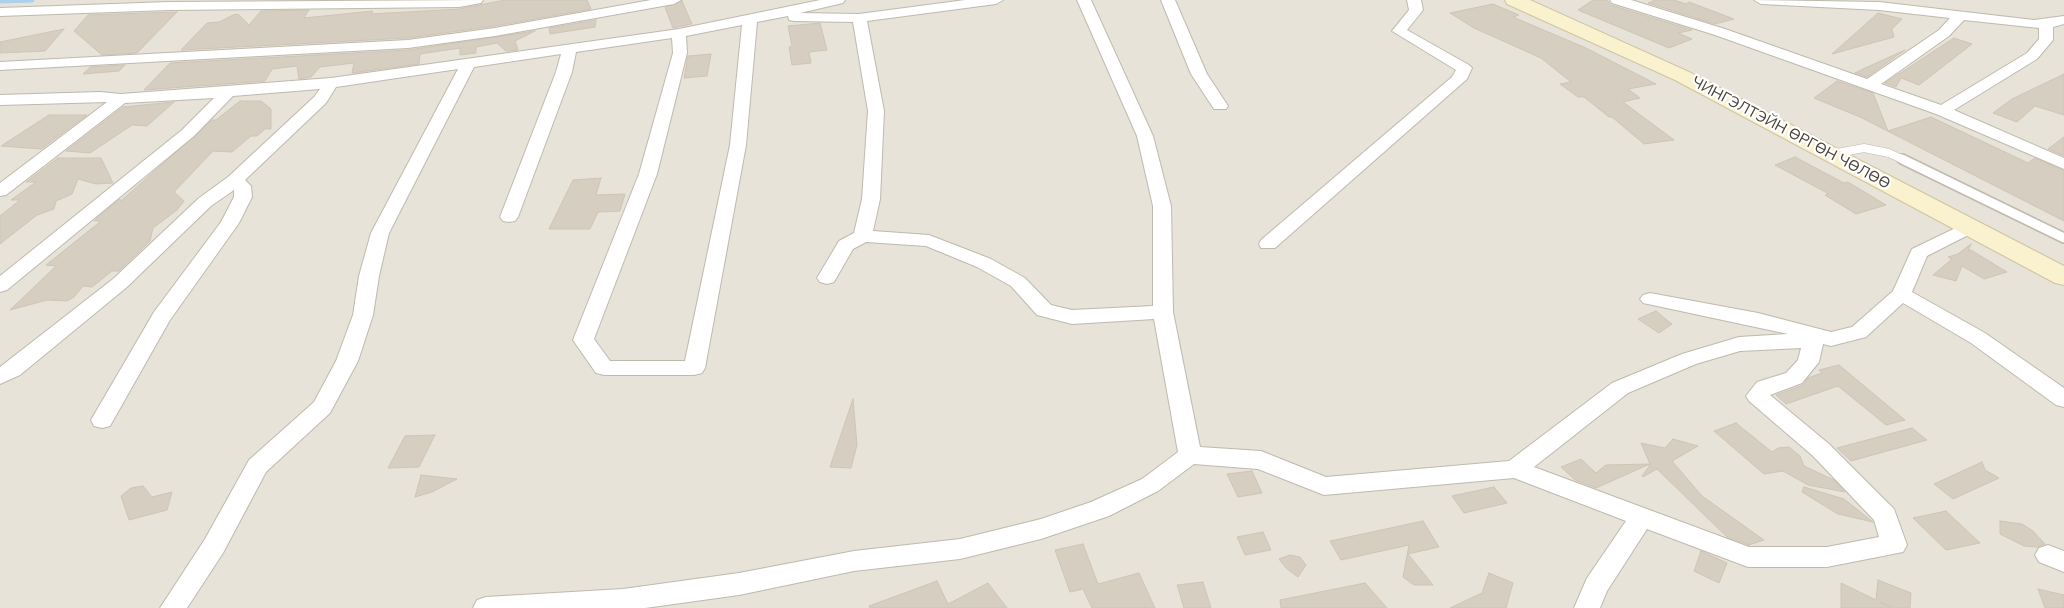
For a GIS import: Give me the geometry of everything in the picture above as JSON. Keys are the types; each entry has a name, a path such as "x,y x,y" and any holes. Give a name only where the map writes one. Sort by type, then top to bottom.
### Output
{"main road":[{"name":"ЧИНГЭЛТЭЙН ӨРГӨН ЧӨЛӨӨ","path":"1514,0 1636,54 1832,154 2064,277"}],"street":[{"path":"0,12 169,6 459,3 476,0"},
{"path":"0,66 327,50 408,44 495,32 626,4 674,0"},
{"path":"0,100 100,97 121,99 331,83 679,33 750,20 838,0"},
{"path":"769,16 859,18 996,0"},
{"path":"1084,0 1145,136 1162,206 1163,312 1190,455"},
{"path":"1168,0 1199,74 1220,106"},
{"path":"1268,244 1459,79 1464,68 1399,31 1416,10 1414,0"},
{"path":"1618,0 1704,27 1942,111 2064,164"},
{"path":"1761,0 1883,3 1960,16 2046,24 2064,20"},
{"path":"626,4 639,39"},
{"path":"1870,85 1944,33 1960,16"},
{"path":"859,18 876,112 871,199 863,236"},
{"path":"679,33 680,53 648,174 583,340 604,368 694,368 738,145 750,20"},
{"path":"1942,111 2032,56 2046,40 2046,24"},
{"path":"509,217 564,72 570,48"},
{"path":"173,608 214,546 257,466 322,407 347,361 363,315 369,276 380,233 469,62"},
{"path":"0,377 12,370 120,283 204,202 234,181 320,100 331,83"},
{"path":"0,286 188,133 228,92"},
{"path":"0,191 121,99"},
{"path":"102,420 161,317 230,223 243,197 242,186 234,181"},
{"path":"1515,468 1620,388 1689,359 1739,344 1823,340 1859,332 1901,294 1919,253 1970,227"},
{"path":"827,278 846,245 863,236 929,240 984,262 1018,282 1044,310 1072,317 1163,312"},
{"path":"1901,294 1978,338 2064,399"},
{"path":"1650,299 1758,320 1823,340"},
{"path":"486,608 622,600 739,584 854,561 960,549 1041,529 1100,508 1150,485 1190,455 1261,460 1324,486 1515,468 1748,556 1827,557 1894,545 1885,516 1821,450 1758,396 1765,387 1794,378 1823,340"},
{"path":"1587,608 1596,586 1642,516"}],"lane":[{"path":"1832,154 1864,148 1889,153 2064,238"}],"shaded area":[{"path":"0,0 2064,0 2064,608 0,608"}],"building":[{"path":"505,0 587,0 591,9 495,26 408,38 181,50 207,23 219,22 238,14 249,25 261,11 309,10 304,18 373,11 371,14 459,9"},
{"path":"1593,0 1607,0 1611,5 1692,30 1678,33 1692,39 1669,48 1578,10"},
{"path":"1655,0 1674,0 1686,4 1689,2 1734,19 1715,24 1648,3"},
{"path":"682,1 692,24 673,28 665,7"},
{"path":"1493,4 1519,15 1513,17 1586,48 1656,84 1628,89 1640,98 1623,102 1674,140 1644,144 1612,117 1609,117 1584,97 1578,97 1560,84 1571,82 1541,58 1474,28 1450,13"},
{"path":"177,12 137,53 102,55 74,31 88,15"},
{"path":"1878,13 1902,19 1892,29 1894,37 1832,54"},
{"path":"596,20 595,27 550,34 549,28"},
{"path":"820,23 827,50 809,52 811,63 792,65 789,47 792,46 788,26"},
{"path":"64,29 45,51 0,53 0,42"},
{"path":"535,31 515,41 518,50 506,51 497,43 476,47 476,53 460,55 460,48 420,54 419,64 352,73 354,63 320,67 311,77 299,79 297,66 272,69 265,81 144,90 170,63 408,50"},
{"path":"1954,38 1972,44 1919,85 1901,78 1896,87 1885,83"},
{"path":"1905,50 1867,77 1855,73 1863,69"},
{"path":"711,54 707,76 684,78 688,56"},
{"path":"125,65 119,71 83,74 90,67"},
{"path":"2064,74 2064,115 2035,106 2017,122 1993,113 2012,99"},
{"path":"1837,81 1873,93 1888,131 1931,117 2028,163 2035,158 2064,171 2064,221 1860,117 1814,98"},
{"path":"240,101 261,101 271,109 271,129 265,129 257,136 251,136 232,152 213,151 174,192 184,201 177,210 153,228 150,241 119,271 112,271 92,287 83,286 74,297 67,301 47,300 10,310 56,266 46,265 101,221 94,221 97,218 120,199 121,201 212,120 216,120"},
{"path":"174,102 147,126 132,125 90,153 66,151 123,107"},
{"path":"49,115 87,115 41,149 1,146"},
{"path":"2064,137 2064,156 2048,149"},
{"path":"1795,157 1844,183 1848,182 1886,205 1856,214 1825,195 1829,194 1775,165"},
{"path":"58,158 101,158 113,183 96,184 78,179 72,194 56,201 54,209 37,215 0,244 0,216 20,200 11,200 36,182 26,182"},
{"path":"601,178 596,195 625,194 620,211 598,212 590,229 549,229 573,180"},
{"path":"1971,244 1968,251 1971,250 2007,272 1984,279 1962,266 1956,281 1933,275 1952,259 1948,257 1958,254"},
{"path":"1656,311 1672,324 1659,333 1638,319"},
{"path":"1839,365 1905,420 1886,425 1838,386 1786,404 1776,395 1803,385 1808,378 1822,373 1819,370"},
{"path":"853,399 857,445 851,468 830,467"},
{"path":"1736,423 1772,452 1778,448 1789,447 1800,456 1804,466 1834,480 1845,492 1808,485 1783,471 1764,474 1714,431"},
{"path":"1912,428 1927,440 1851,461 1837,448"},
{"path":"435,435 419,467 388,468 405,436"},
{"path":"1673,439 1698,446 1672,461 1702,496 1764,540 1749,545 1727,537 1657,469 1643,477 1650,464 1641,443 1665,448"},
{"path":"1581,459 1596,473 1606,465 1650,464 1596,488 1575,480 1561,467"},
{"path":"1982,462 1985,470 1999,478 1953,499 1934,484"},
{"path":"1252,471 1262,493 1238,497 1227,474"},
{"path":"421,475 457,479 432,492 415,497"},
{"path":"143,486 152,497 172,492 167,510 129,520 121,496 131,488"},
{"path":"1494,487 1507,503 1464,513 1452,496"},
{"path":"1804,487 1844,499 1873,522 1838,514 1802,492"},
{"path":"1946,511 1980,543 1946,550 1913,518"},
{"path":"1423,521 1439,547 1408,554 1433,585 1414,585 1403,577 1409,545 1341,560 1330,541"},
{"path":"2000,521 2022,524 2033,531 2045,544 2037,547 2024,546 2000,534"},
{"path":"1263,532 1271,550 1245,555 1237,537"},
{"path":"1083,544 1098,584 1139,573 1155,608 1092,608 1083,589 1070,592 1055,550"},
{"path":"1701,551 1727,563 1719,583 1694,571"},
{"path":"1290,555 1300,557 1306,565 1298,577 1286,568 1279,559"},
{"path":"1489,573 1513,583 1506,608 1450,608 1482,593"},
{"path":"1878,580 1911,593 1910,608 1895,608 1880,602 1892,608 1841,608 1841,583 1876,600"},
{"path":"937,581 948,604 988,583 1007,608 870,608 869,606"},
{"path":"1203,582 1211,608 1184,608 1177,585"},
{"path":"1365,583 1387,608 1281,608 1280,600"},
{"path":"2038,589 2064,595 2064,608 2045,608"}],"waterway":[{"path":"0,1 32,0"}]}
